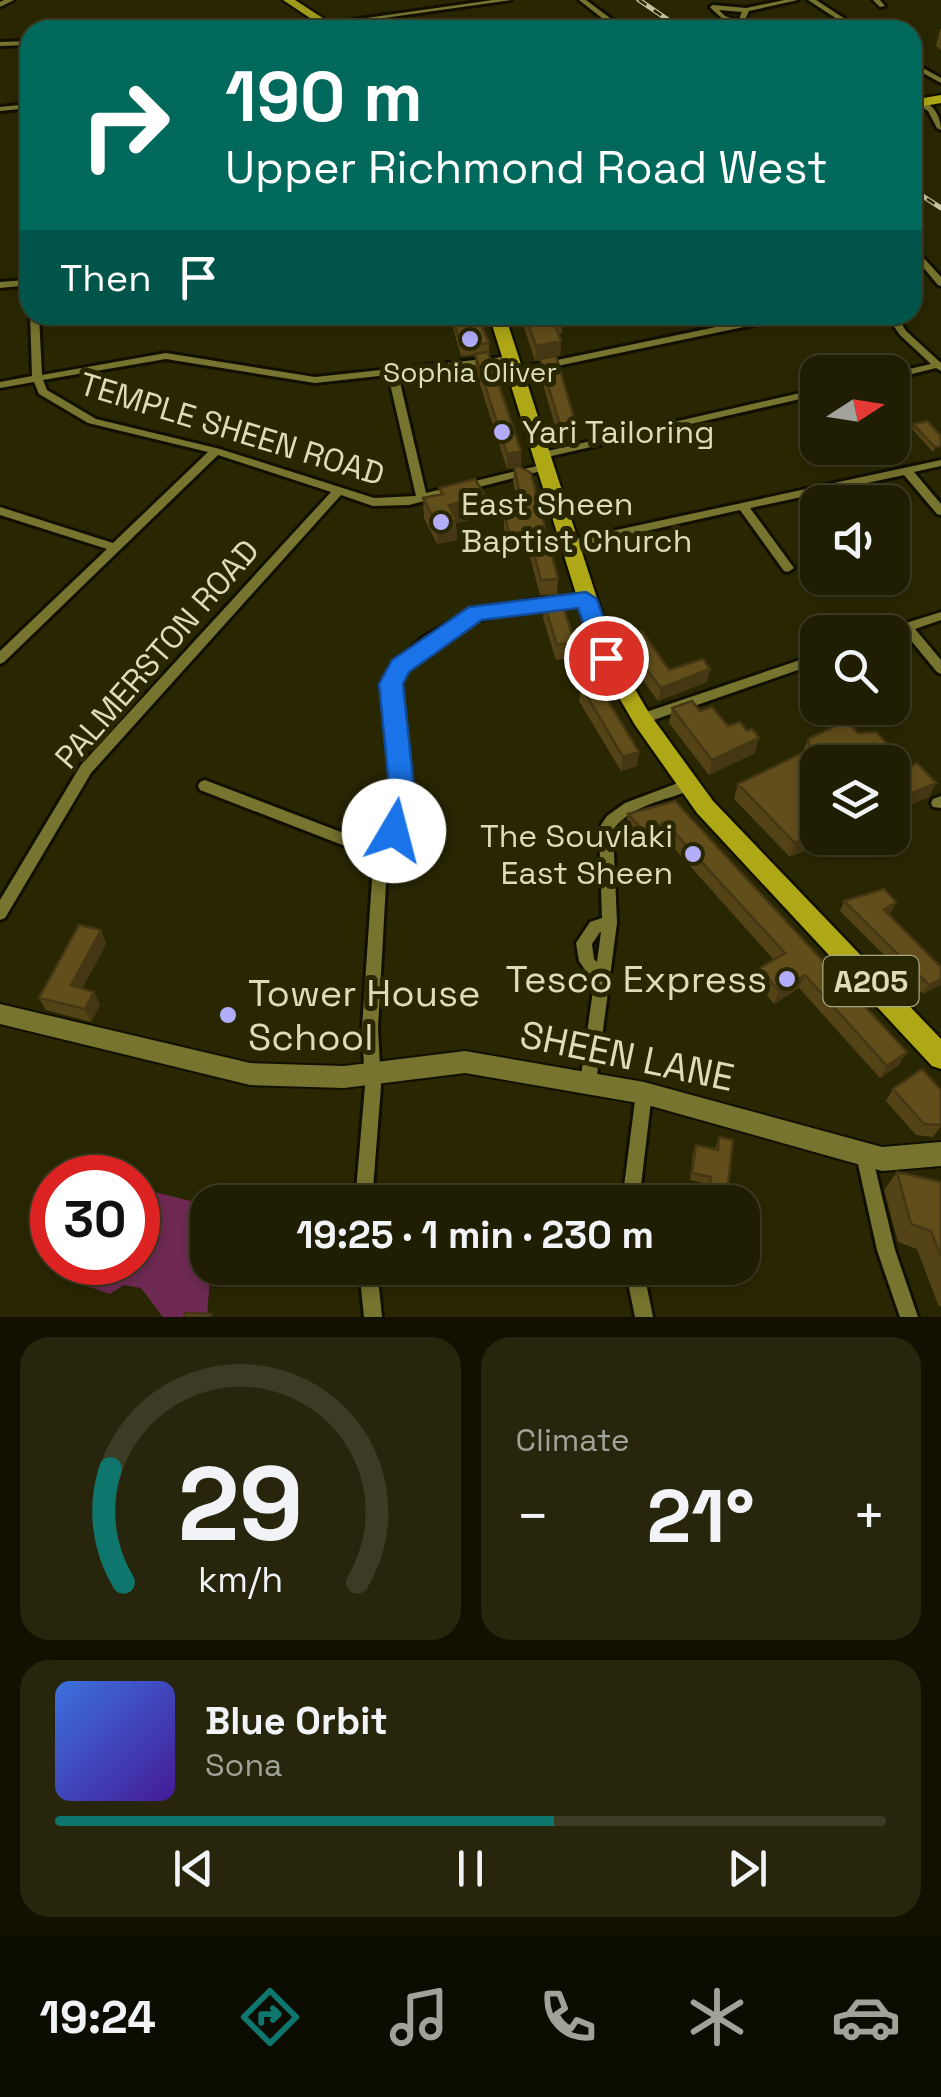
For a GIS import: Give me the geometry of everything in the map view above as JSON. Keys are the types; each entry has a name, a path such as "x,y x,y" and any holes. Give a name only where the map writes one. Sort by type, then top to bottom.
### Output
{"highway":[{"name":"A205","path":"501,325 606,658 642,720 686,786 941,1057"}],"main road":[{"path":"288,0 320,20"},
{"name":"SHEEN LANE","path":"0,1014 250,1074 304,1078 465,1062 644,1093 873,1157 941,1154"},
{"path":"873,1157 898,1173 924,1182"}],"street":[{"path":"0,5 10,0"},
{"path":"377,20 508,0"},
{"path":"582,0 609,20"},
{"path":"704,0 723,18 732,20"},
{"path":"714,6 746,10 794,0"},
{"path":"811,0 843,20"},
{"path":"742,20 746,10"},
{"path":"922,106 931,110 941,128"},
{"path":"922,260 941,284"},
{"name":"TEMPLE SHEEN ROAD","path":"34,325 36,378 43,392 76,416 216,452 373,502 422,498 544,461 800,397"},
{"path":"0,385 183,355 296,379 512,365 731,325"},
{"path":"901,325 940,366"},
{"path":"910,372 940,366"},
{"path":"392,371 422,498"},
{"path":"0,659 216,452"},
{"path":"570,544 745,509 941,463"},
{"path":"907,471 941,511"},
{"name":"PALMERSTON ROAD","path":"0,914 86,769 338,492"},
{"path":"745,509 788,568"},
{"path":"0,511 116,548"},
{"path":"364,1185 373,1072 370,1028 384,855 404,806 391,684 400,666 477,613 586,599"},
{"path":"910,627 941,616"},
{"path":"910,632 941,669"},
{"path":"642,720 800,664"},
{"path":"205,786 384,855"},
{"path":"588,1083 610,923 606,829 611,817 686,786"},
{"path":"602,982 587,961 584,943 595,926 610,923"},
{"path":"632,1185 644,1093"},
{"path":"873,1157 886,1250 909,1317"},
{"path":"370,1285 373,1317"},
{"path":"637,1285 644,1317"}],"shaded area":[{"path":"160,1193 190,1201 190,1285 209,1285 207,1317 163,1317 141,1288 124,1285 160,1285"},
{"path":"84,1285 124,1285 110,1294"}],"building":[{"path":"455,325 482,325 489,343 461,346"},
{"path":"529,325 555,325 561,341 536,346"},
{"path":"488,352 521,451 507,454 475,354"},
{"path":"556,356 576,425 561,428 540,359"},
{"path":"927,421 941,436 941,446 935,447 913,424"},
{"path":"514,467 531,473 558,579 541,580 530,538 510,536 504,513 524,512"},
{"path":"475,479 485,496 449,505 456,520 437,524 423,498 443,494 439,488"},
{"path":"559,595 575,642 557,645 544,603 549,602 547,597"},
{"path":"642,631 669,670 703,659 710,669 661,688 622,637"},
{"path":"596,681 639,752 623,757 581,686"},
{"path":"692,701 700,711 712,707 728,726 740,722 759,738 712,760 672,708"},
{"path":"838,725 850,725 858,733 876,732 889,745 809,745 808,739"},
{"path":"800,754 800,841 795,843 738,784"},
{"path":"917,763 936,783 910,794 910,767"},
{"path":"675,801 907,1052 887,1066 805,975 779,991 760,968 785,953 665,822 646,833 628,814"},
{"path":"884,889 896,902 884,910 941,967 941,979 929,985 844,901"},
{"path":"79,925 101,930 71,985 94,992 85,1009 39,998"},
{"path":"922,1069 941,1090 941,1125 924,1124 893,1089"},
{"path":"719,1137 733,1140 728,1185 710,1185 711,1177 692,1173 696,1145 718,1150"},
{"path":"897,1172 941,1182 941,1256 931,1231 911,1224"},
{"path":"185,1313 211,1314 184,1317"}],"railway":[{"path":"639,0 668,20"},
{"path":"922,196 941,208"}],"place":[{"name":"Sophia Oliver","path":"470,339"},
{"name":"Yari Tailoring","path":"502,432"},
{"name":"East Sheen Baptist Church","path":"441,522"},
{"name":"The Souvlaki East Sheen","path":"693,854"},
{"name":"Tesco Express","path":"787,979"},
{"name":"Tower House School","path":"228,1015"}],"route":[{"path":"394,831 404,806 391,684 400,666 416,651 477,613 586,599 606,658"}]}
